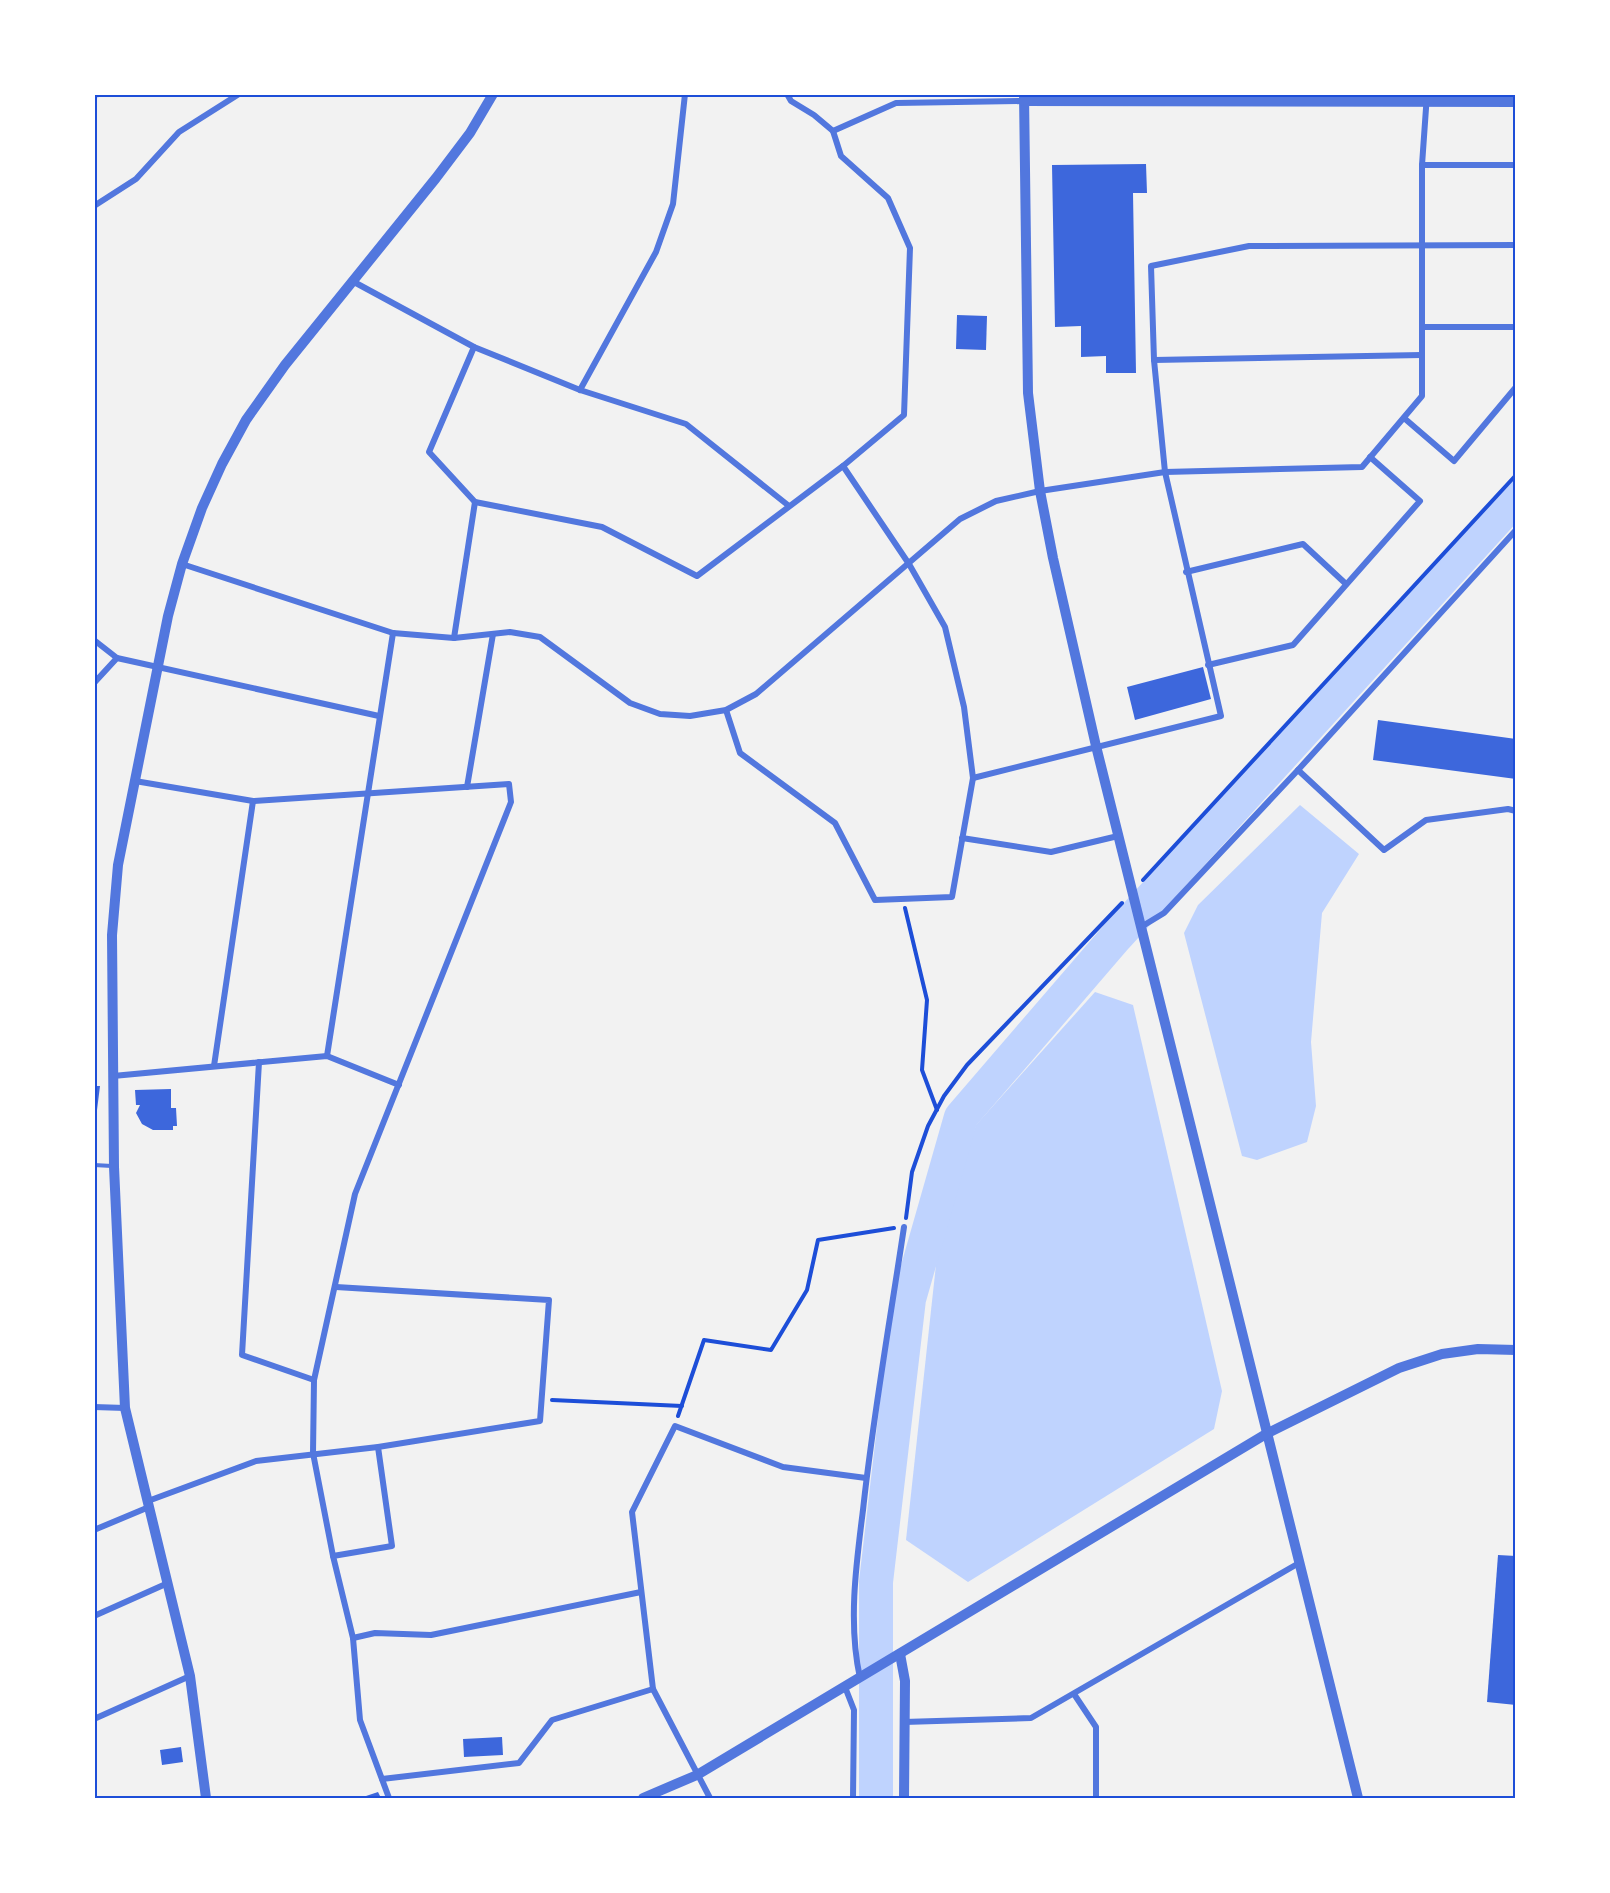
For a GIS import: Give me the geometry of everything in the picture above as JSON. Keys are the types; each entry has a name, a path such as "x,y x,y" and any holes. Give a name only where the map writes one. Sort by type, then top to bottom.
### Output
{"street":[{"path":"94,206 135,179 179,132 239,94"},
{"path":"206,1798 190,1676 125,1408 114,1167 114,905 157,665 182,564 202,508 246,420 285,365 443,169 470,133 493,94"},
{"path":"580,390 656,252 673,204 685,94"},
{"path":"474,347 429,452 476,502 602,526 697,576 843,466 904,415 910,248 888,198 842,156 833,131 814,115 791,101 788,94"},
{"path":"896,94 896,103"},
{"path":"833,131 896,103 1024,98 1427,98 1515,102"},
{"path":"1024,98 1025,314 1028,393 1040,491 1096,746 1266,1434 1359,1798"},
{"path":"182,564 393,633 454,638 510,632 540,638 630,704 660,714 690,716 726,710 756,694 960,519 996,501 1040,491 1164,472 1362,467 1422,396 1422,165 1427,98"},
{"path":"1422,165 1515,165"},
{"path":"973,778 1221,716 1164,472 1154,360 1151,266 1249,246 1515,245"},
{"path":"354,282 474,347 580,390 686,424 789,506"},
{"path":"1422,327 1515,327"},
{"path":"1154,360 1422,355"},
{"path":"1404,418 1454,460 1515,387"},
{"path":"1208,665 1293,645 1420,501 1370,458"},
{"path":"726,710 741,753 835,823 875,900 952,897 973,778 964,707 945,627 909,564 843,466"},
{"path":"454,638 476,502"},
{"path":"1140,924 1164,913 1298,770 1515,530"},
{"path":"1186,572 1302,544 1347,584"},
{"path":"327,1056 366,794 393,633"},
{"path":"467,787 493,634"},
{"path":"94,640 117,658 157,665 379,716"},
{"path":"94,683 117,658"},
{"path":"1298,770 1384,850 1426,820 1508,809 1515,811"},
{"path":"135,781 253,801 509,784 512,801 355,1194 314,1380 313,1453 333,1556 353,1638 360,1720 389,1798"},
{"path":"214,1066 253,801"},
{"path":"962,838 1050,852 1118,836"},
{"path":"113,1076 327,1056 399,1085"},
{"path":"260,1062 242,1355 314,1380"},
{"path":"864,1675 854,1651 856,1566 866,1478 904,1227"},
{"path":"94,1530 149,1504 256,1461 378,1447 540,1421 549,1300 336,1287"},
{"path":"643,1798 697,1775 1266,1434 1399,1368 1442,1354 1478,1349 1515,1350"},
{"path":"94,1407 125,1408"},
{"path":"710,1798 652,1689 632,1512 675,1426 783,1467 866,1478"},
{"path":"333,1556 392,1546 378,1447"},
{"path":"904,1722 1031,1719 1299,1563"},
{"path":"94,1616 168,1583"},
{"path":"353,1638 375,1633 431,1635 641,1592"},
{"path":"897,1656 905,1681 904,1798"},
{"path":"94,1719 190,1676"},
{"path":"845,1687 854,1710 853,1798"},
{"path":"382,1779 519,1763 552,1720 652,1689"},
{"path":"1074,1694 1096,1727 1096,1798"}],"lane":[{"path":"94,1165 114,1167"}],"path":[{"path":"675,1426 704,1340 771,1350 807,1290 818,1240 904,1227 912,1172 936,1110 968,1065 1134,898 1515,475"},
{"path":"903,899 927,1000 922,1070 936,1110"},
{"path":"542,1399 682,1406"}],"water":[{"path":"1300,805 1359,854 1322,913 1311,1042 1316,1106 1307,1142 1257,1160 1242,1156 1184,933 1198,905"},
{"path":"1095,992 1133,1005 1222,1391 1214,1429 968,1582 906,1540 940,1228 976,1125"}],"building":[{"path":"1146,164 1147,193 1133,193 1136,373 1106,373 1106,356 1081,357 1081,326 1055,327 1052,165"},
{"path":"957,315 987,316 986,350 956,349"},
{"path":"1203,667 1211,699 1135,720 1127,687"},
{"path":"1378,720 1516,739 1516,779 1373,760"},
{"path":"94,1086 100,1086 96,1118 94,1118"},
{"path":"171,1089 171,1108 176,1108 177,1126 173,1126 173,1130 153,1130 142,1124 136,1113 140,1105 136,1105 135,1090"},
{"path":"1498,1555 1516,1556 1516,1705 1487,1702"},
{"path":"502,1737 503,1755 464,1757 463,1739"},
{"path":"181,1747 183,1762 162,1765 160,1750"},
{"path":"378,1792 381,1798 360,1798"}],"waterway":[{"path":"94,97 98,94"},
{"path":"876,1798 876,1582 909,1299 961,1117 1116,937 1516,498"}]}
